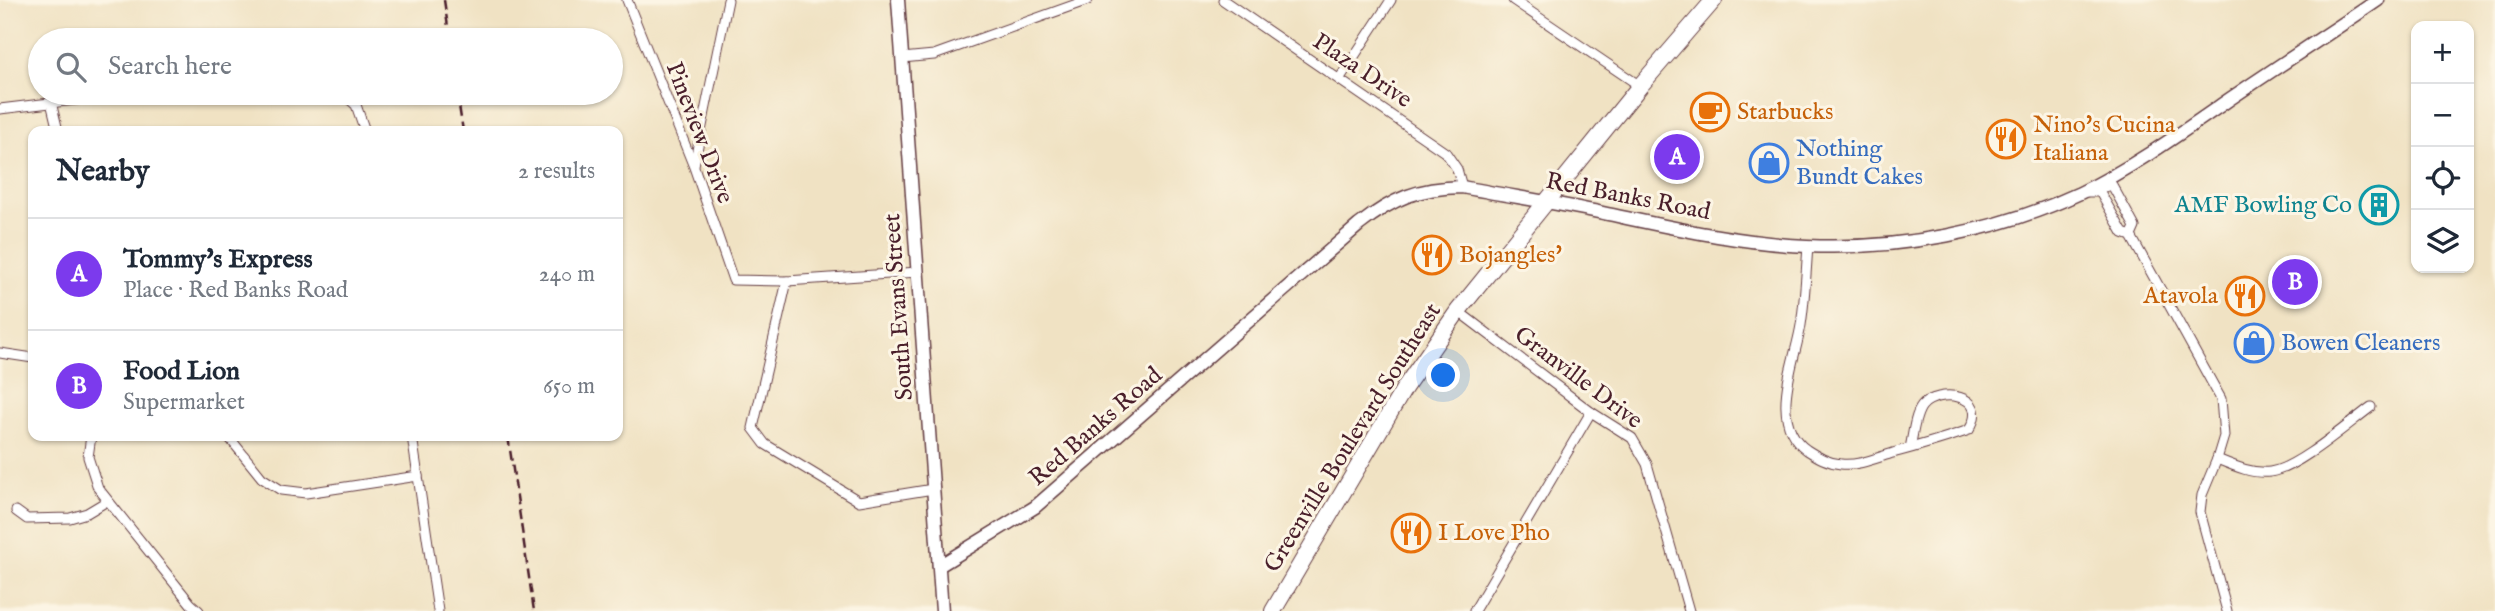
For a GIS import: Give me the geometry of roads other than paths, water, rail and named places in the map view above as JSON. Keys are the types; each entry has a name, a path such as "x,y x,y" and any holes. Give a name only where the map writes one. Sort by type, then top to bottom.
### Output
{"highway":[{"name":"Greenville Boulevard Southeast","path":"1273,611 1405,387 1458,311 1640,86 1714,0"}],"street":[{"name":"Pineview Drive","path":"627,0 694,167 733,280 787,281"},
{"path":"694,167 728,0"},
{"name":"South Evans Street","path":"898,0 942,611"},
{"path":"902,58 934,55 1088,0"},
{"name":"Plaza Drive","path":"1223,0 1446,153 1457,169 1462,187"},
{"path":"1340,78 1391,0"},
{"path":"1513,0 1640,86"},
{"name":"Red Banks Road","path":"939,566 1035,507 1374,214 1392,202 1412,194 1437,188 1462,187 1722,236 1808,246 1874,245 1945,236 1996,223 2081,192 2144,156 2378,0"},
{"path":"0,109 29,105"},
{"path":"52,105 57,126"},
{"path":"356,105 363,126"},
{"path":"2081,192 2112,185 2135,227 2131,236"},
{"path":"2081,192 2100,192 2123,233 2131,236 2221,400 2224,436 2203,495 2200,512 2227,611"},
{"path":"1808,246 1801,325 1786,407 1787,422 1793,436 1802,447 1825,461 1843,464 1861,462 1910,448 1969,430 1975,418 1971,404 1956,396 1925,403 1920,408 1910,448"},
{"path":"918,272 787,281 753,428 765,444 859,501 933,489"},
{"name":"Granville Drive","path":"1458,311 1591,412 1632,438 1647,464 1689,611"},
{"path":"0,353 28,355"},
{"path":"2217,459 2253,471 2272,472 2293,464 2371,407"},
{"path":"1474,611 1591,412"},
{"path":"90,441 88,457 98,488 199,611"},
{"path":"232,441 262,478 281,490 306,492 418,476"},
{"path":"413,441 438,611"},
{"path":"16,511 27,519 70,518 87,513 107,501"},
{"path":"182,611 191,604"}],"railway":[{"path":"444,0 448,28"},
{"path":"459,105 462,126"},
{"path":"509,441 534,611"}],"place":[{"name":"Starbucks","path":"1710,112"},
{"name":"Nino's Cucina Italiana","path":"2006,139"},
{"name":"Tommy's Express","path":"1677,157"},
{"name":"Nothing Bundt Cakes","path":"1769,163"},
{"name":"AMF Bowling Co","path":"2379,205"},
{"name":"Bojangles'","path":"1432,255"},
{"name":"Food Lion","path":"2295,282"},
{"name":"Atavola","path":"2245,296"},
{"name":"Bowen Cleaners","path":"2254,343"},
{"name":"I Love Pho","path":"1411,533"}]}
